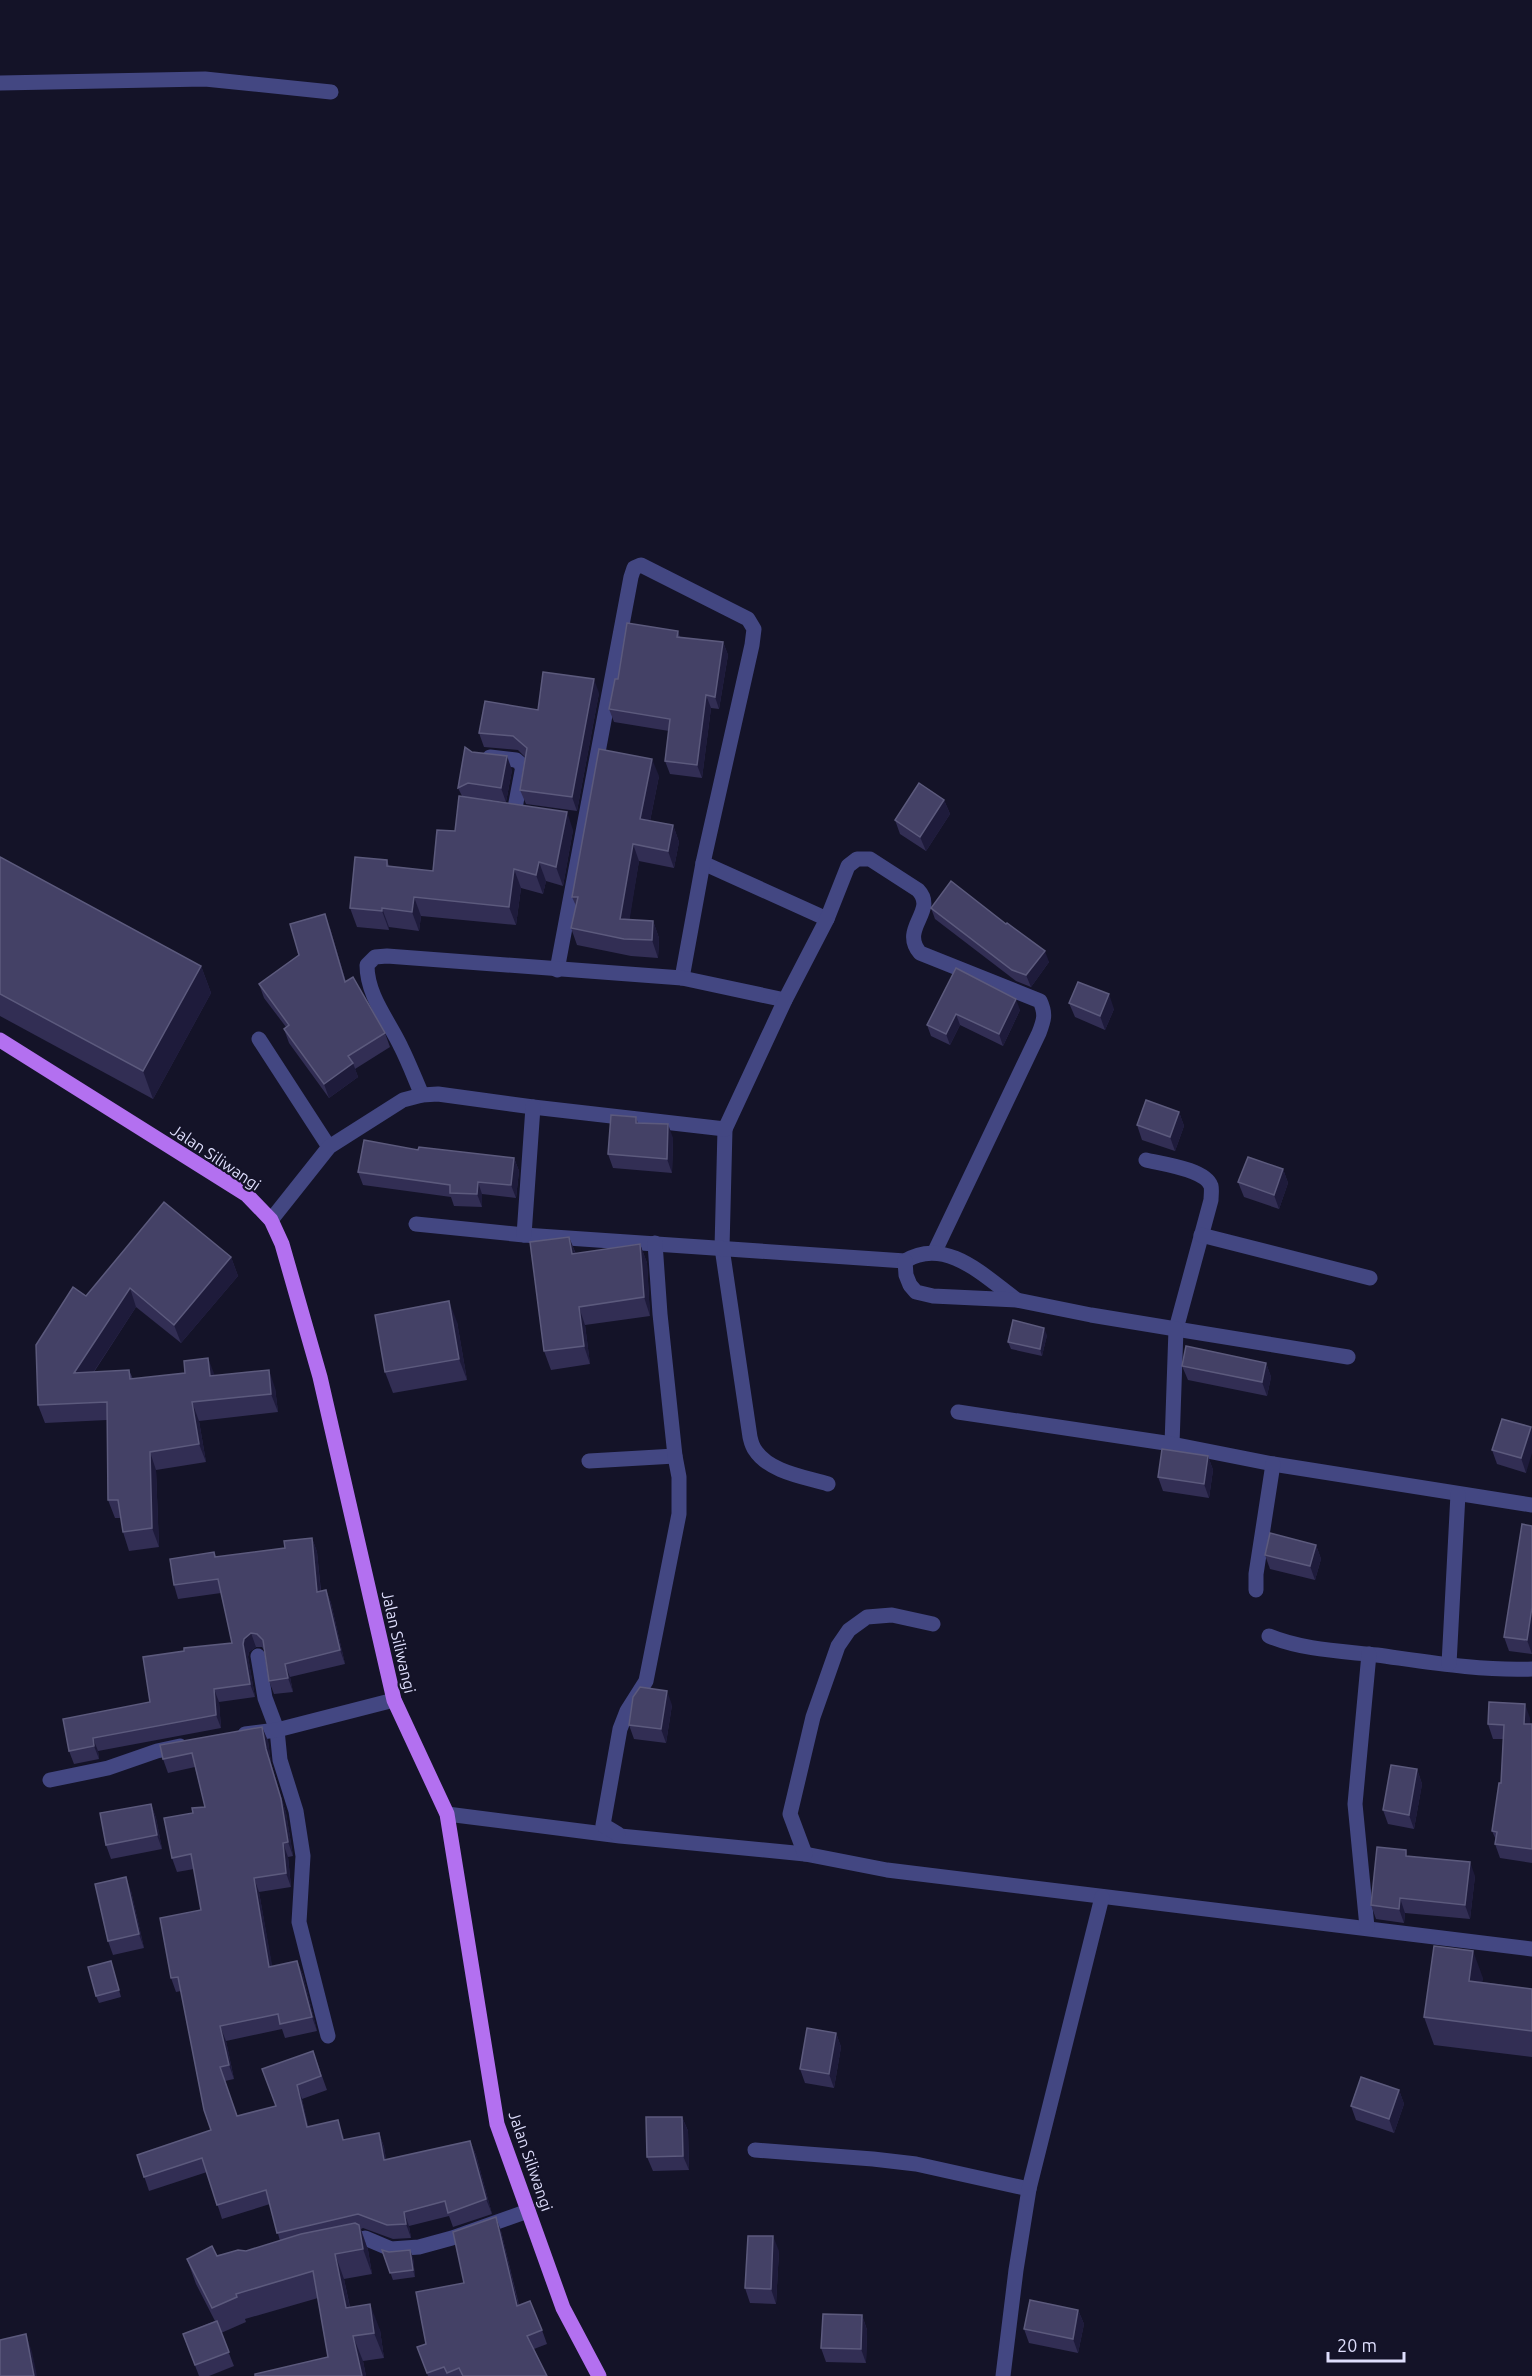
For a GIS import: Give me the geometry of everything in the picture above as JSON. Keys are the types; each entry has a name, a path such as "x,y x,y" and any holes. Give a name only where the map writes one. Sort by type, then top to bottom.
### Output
{"main road":[{"name":"Jalan Siliwangi","path":"0,1041 247,1195 270,1220 282,1244 320,1377 394,1700 447,1814 497,2124 563,2308 599,2376"}],"street":[{"path":"0,83 205,79 331,92"},
{"path":"557,970 579,821 631,577 634,568 641,565 748,618 754,629 682,978"},
{"path":"478,756 516,760 524,766 515,813"},
{"path":"828,1484 781,1469 765,1460 754,1450 750,1437 722,1248 725,1129 785,1000 827,919 848,866 857,859 870,859 924,896 925,905 913,933 914,946 920,953 1040,1001 1045,1011 1045,1018 1039,1033 935,1251"},
{"path":"704,863 827,919"},
{"path":"422,1095 401,1046 380,1010 367,978 367,965 375,957 387,956 682,978 785,1000"},
{"path":"259,1039 329,1147"},
{"path":"270,1220 329,1147 403,1100 422,1095 438,1094 725,1129"},
{"path":"524,1235 533,1107"},
{"path":"1146,1160 1193,1171 1204,1177 1211,1186 1211,1200 1176,1329 1172,1444"},
{"path":"416,1224 524,1235 905,1261 919,1254 935,1251 951,1255 1017,1300"},
{"path":"1201,1235 1370,1278"},
{"path":"620,1836 603,1825 620,1729 627,1712 646,1681 679,1514 679,1476 660,1314 655,1243"},
{"path":"905,1261 910,1286 916,1292 933,1296 1017,1300 1091,1315 1348,1357"},
{"path":"958,1412 1172,1444 1273,1464 1532,1505"},
{"path":"589,1461 675,1456"},
{"path":"1256,1590 1256,1574 1273,1464"},
{"path":"1449,1664 1458,1494"},
{"path":"805,1854 790,1814 813,1717 838,1646 849,1630 867,1617 892,1615 933,1624"},
{"path":"1269,1636 1306,1647 1449,1664 1513,1670 1532,1669"},
{"path":"1367,1927 1354,1804 1369,1654"},
{"path":"258,1656 265,1698 277,1730 280,1760 296,1811 303,1856 299,1922 328,2036"},
{"path":"227,1737 277,1730 394,1700"},
{"path":"50,1780 108,1768 157,1751 197,1743"},
{"path":"447,1814 620,1836 805,1854 887,1870 1532,1949"},
{"path":"1003,2376 1029,2189 1102,1898"},
{"path":"755,2150 873,2158 916,2164 1029,2189"},
{"path":"327,2246 365,2238 391,2249 419,2247 452,2238 528,2211"}],"building":[{"path":"627,623 678,631 677,637 723,642 715,697 706,695 697,765 665,761 670,719 609,709 615,679 618,679"},
{"path":"543,672 594,679 572,797 520,790 527,748 513,736 479,733 485,701 538,710"},
{"path":"465,747 472,752 507,756 501,788 468,783 458,788"},
{"path":"599,749 652,759 640,819 673,825 668,851 633,844 620,919 653,921 652,940 624,939 571,928 578,897 572,897"},
{"path":"919,783 944,800 920,837 895,820"},
{"path":"459,796 567,812 556,867 539,862 536,875 514,869 509,907 414,897 412,912 382,908 382,911 350,908 355,857 387,860 387,866 433,871 437,830 455,831"},
{"path":"0,857 201,966 143,1071 0,994"},
{"path":"951,881 1045,951 1026,975 1012,970 931,908"},
{"path":"325,914 345,982 353,977 385,1033 348,1056 353,1063 324,1084 284,1029 289,1025 259,984 299,955 290,924"},
{"path":"956,968 1016,999 999,1034 956,1014 946,1034 927,1025"},
{"path":"1078,982 1109,994 1100,1016 1069,1003"},
{"path":"1146,1100 1179,1112 1170,1137 1137,1125"},
{"path":"611,1115 636,1117 636,1123 668,1124 667,1159 608,1154"},
{"path":"364,1140 418,1150 419,1147 514,1158 511,1185 478,1182 477,1194 450,1193 450,1185 358,1172"},
{"path":"1248,1157 1283,1169 1274,1195 1238,1182"},
{"path":"164,1202 231,1257 174,1325 130,1288 74,1373 129,1370 130,1379 185,1373 184,1361 208,1358 210,1376 269,1370 271,1394 192,1402 199,1444 150,1452 152,1528 123,1532 118,1500 108,1500 107,1402 38,1405 36,1345 73,1287 86,1296"},
{"path":"569,1237 572,1254 640,1244 644,1297 579,1307 584,1346 544,1351 530,1242"},
{"path":"449,1301 459,1359 385,1372 375,1315"},
{"path":"1013,1320 1044,1328 1040,1349 1008,1342"},
{"path":"1186,1346 1266,1363 1262,1382 1182,1366"},
{"path":"1502,1419 1531,1427 1521,1458 1492,1450"},
{"path":"1162,1449 1208,1456 1204,1484 1158,1477"},
{"path":"1522,1524 1532,1526 1532,1607 1527,1640 1504,1637"},
{"path":"1270,1533 1316,1545 1310,1566 1265,1555"},
{"path":"312,1538 317,1592 326,1590 340,1650 285,1664 288,1678 269,1681 263,1640 257,1634 251,1633 244,1639 243,1644 250,1684 214,1689 216,1715 93,1738 94,1746 69,1751 63,1719 150,1702 143,1657 184,1651 184,1648 232,1643 218,1579 174,1585 170,1559 214,1552 215,1557 285,1548 284,1541"},
{"path":"640,1687 667,1691 661,1729 629,1725 633,1697"},
{"path":"1489,1702 1525,1704 1524,1724 1532,1724 1532,1849 1495,1844 1497,1832 1492,1831 1499,1783 1501,1783 1504,1725 1488,1724"},
{"path":"262,1727 281,1799 288,1842 283,1843 286,1873 254,1878 269,1967 297,1961 312,2017 280,2024 278,2014 220,2026 229,2065 220,2067 237,2116 276,2106 262,2069 313,2051 321,2076 297,2085 307,2127 338,2120 343,2140 379,2133 384,2160 470,2141 486,2199 448,2213 445,2201 404,2212 406,2224 387,2225 358,2214 277,2233 266,2190 217,2205 202,2158 144,2177 137,2155 211,2130 204,2110 178,1977 171,1978 160,1918 201,1910 191,1854 172,1858 164,1818 193,1813 192,1808 205,1807 192,1753 163,1759 160,1745"},
{"path":"1391,1765 1417,1769 1409,1815 1383,1810"},
{"path":"151,1804 157,1835 106,1845 100,1813"},
{"path":"1377,1847 1406,1850 1406,1856 1470,1862 1465,1905 1400,1898 1399,1909 1371,1905"},
{"path":"126,1877 139,1934 108,1941 95,1884"},
{"path":"1434,1946 1473,1951 1469,1981 1532,1989 1532,2031 1424,2017"},
{"path":"111,1961 119,1990 96,1996 88,1967"},
{"path":"807,2028 836,2033 829,2074 800,2069"},
{"path":"1361,2077 1399,2090 1389,2119 1351,2106"},
{"path":"646,2117 682,2117 683,2156 647,2157"},
{"path":"496,2217 517,2306 530,2301 542,2330 527,2336 547,2376 463,2376 459,2368 447,2373 444,2367 427,2373 417,2347 426,2344 416,2292 464,2283 453,2232"},
{"path":"355,2223 359,2225 363,2249 335,2254 346,2308 370,2304 374,2333 353,2336 362,2376 255,2376 255,2374 328,2357 313,2271 236,2294 237,2297 212,2308 187,2259 212,2246 217,2256 238,2250 246,2251 301,2234"},
{"path":"748,2236 773,2236 771,2289 745,2288"},
{"path":"382,2250 389,2252 410,2250 413,2270 390,2273"},
{"path":"1030,2300 1078,2310 1073,2339 1024,2329"},
{"path":"823,2314 862,2315 861,2349 821,2348"},
{"path":"217,2321 229,2352 195,2365 183,2334"},
{"path":"26,2334 34,2376 0,2376 0,2340"}]}
